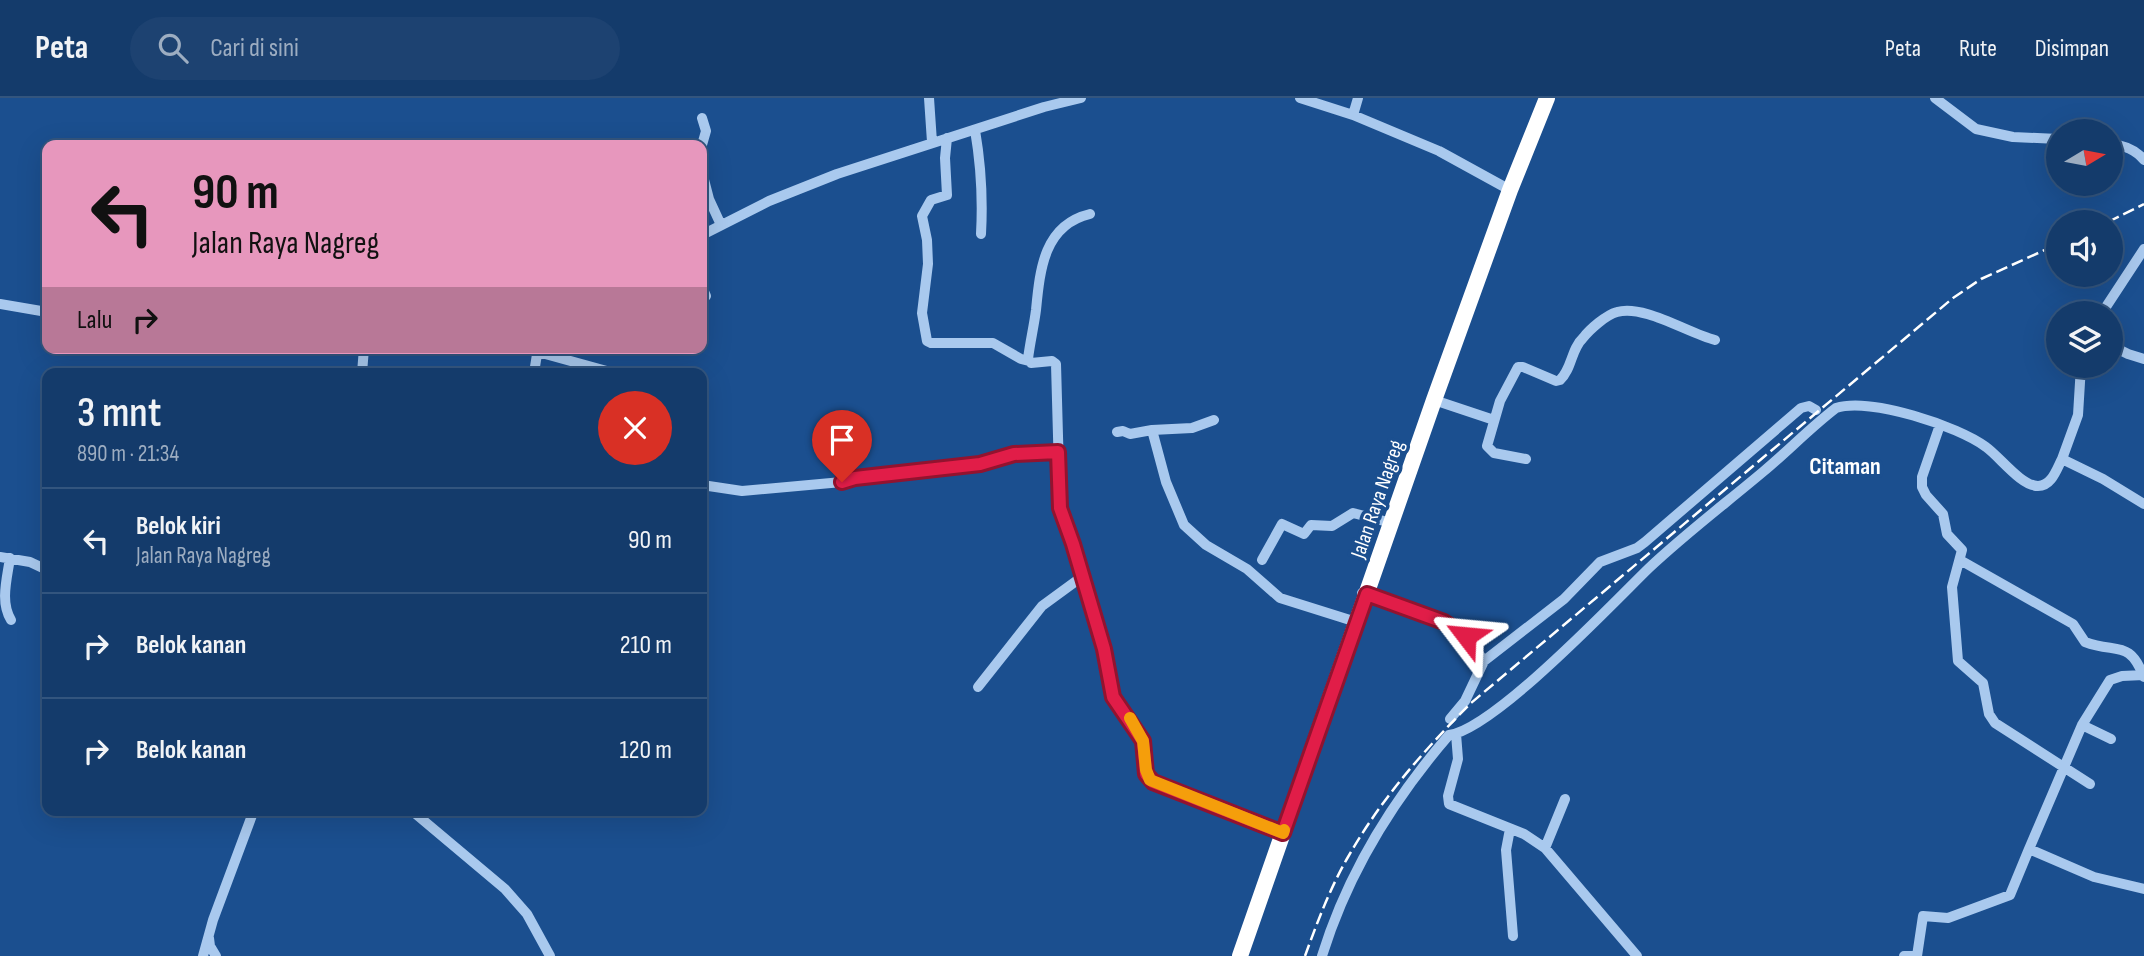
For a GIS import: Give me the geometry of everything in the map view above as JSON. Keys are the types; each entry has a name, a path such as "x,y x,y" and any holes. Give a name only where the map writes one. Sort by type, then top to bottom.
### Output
{"highway":[{"name":"Jalan Raya Nagreg","path":"1231,956 1279,831 1434,400 1537,98"},
{"name":"Jalan Raya Nagreg","path":"1240,956 1350,620 1363,593 1384,521 1506,188 1547,98"}],"street":[{"path":"929,98 932,142"},
{"path":"707,233 818,180 1044,107 1081,98"},
{"path":"1300,98 1353,115 1439,151 1506,188"},
{"path":"1353,115 1358,98"},
{"path":"1935,98 1976,129 2012,137 2046,138"},
{"path":"702,118 706,131 703,140"},
{"path":"975,130 983,193 981,234"},
{"path":"947,138 947,195 931,200 922,216 928,264 922,311 926,339 931,343 993,343 1032,363 1056,364 1060,508 1104,649 1113,697 1143,741 1146,770 1150,780 1279,831"},
{"path":"2123,146 2138,153 2144,160"},
{"path":"707,191 721,225"},
{"path":"1029,361 1038,275 1055,236 1069,221 1090,214"},
{"path":"2110,301 2144,249"},
{"path":"0,304 42,311"},
{"path":"1526,459 1504,456 1488,449 1487,444 1492,419 1518,367 1556,381 1560,380 1566,373 1581,339 1616,312 1643,313 1715,340"},
{"path":"2123,352 2144,359"},
{"path":"551,354 597,368"},
{"path":"1322,956 1344,896 1380,828 1410,782 1450,735 1486,716 1524,687 1652,566 1824,414 1846,406 1892,409 1937,424 1984,445 2014,472 2034,485 2044,485 2062,459 2078,415 2080,378"},
{"path":"1434,400 1492,419"},
{"path":"1450,719 1465,701 1484,661 1564,599 1600,562 1637,548 1801,408 1809,406 1824,414"},
{"path":"1117,432 1130,434 1192,428 1214,420"},
{"path":"1937,424 1922,487 1943,514 1947,534 1962,548 1952,587 1958,661 1983,683 1987,707 1995,723 2090,784"},
{"path":"1152,430 1166,482 1184,525 1206,545 1247,569 1280,598 1350,620"},
{"path":"707,486 742,491 842,482 855,478 980,464 1014,454 1058,452"},
{"path":"2062,459 2103,479 2144,504"},
{"path":"1262,561 1277,530 1283,524 1304,534 1311,525 1332,526 1353,513 1384,521"},
{"path":"12,620 6,613 3,602 5,558 30,562 42,568"},
{"path":"1905,956 1917,956 1923,916 1948,918 2010,895 2082,725 2110,680 2122,676 2144,676 2140,663 2134,656 2122,650 2085,642 2073,624 1960,560"},
{"path":"978,687 1042,606 1083,576"},
{"path":"1363,593 1457,629 1466,636 1484,661"},
{"path":"2082,725 2111,739"},
{"path":"1456,734 1458,759 1448,796 1449,804 1524,834 1545,848 1637,956"},
{"path":"1545,848 1565,799"},
{"path":"202,956 252,816"},
{"path":"418,816 477,863 513,898 527,914 550,956"},
{"path":"1510,829 1506,850 1513,936"},
{"path":"2029,849 2094,877 2144,889"},
{"path":"209,935 210,946 216,956"}],"railway":[{"path":"2123,214 2144,204"},
{"path":"1305,956 1341,869 1361,836 1404,776 1471,703 1953,298 1981,279 2046,249"}],"slow traffic":[{"path":"1130,718 1145,745 1146,770 1150,780 1283,833 1284,830"}],"district":[{"name":"Citaman","path":"1845,466"}],"route":[{"path":"842,482 855,478 980,464 1014,454 1058,452 1058,498 1062,516 1104,649 1113,697 1135,726 1145,745 1147,776 1153,782 1283,833 1367,594 1444,622 1466,636"}]}
